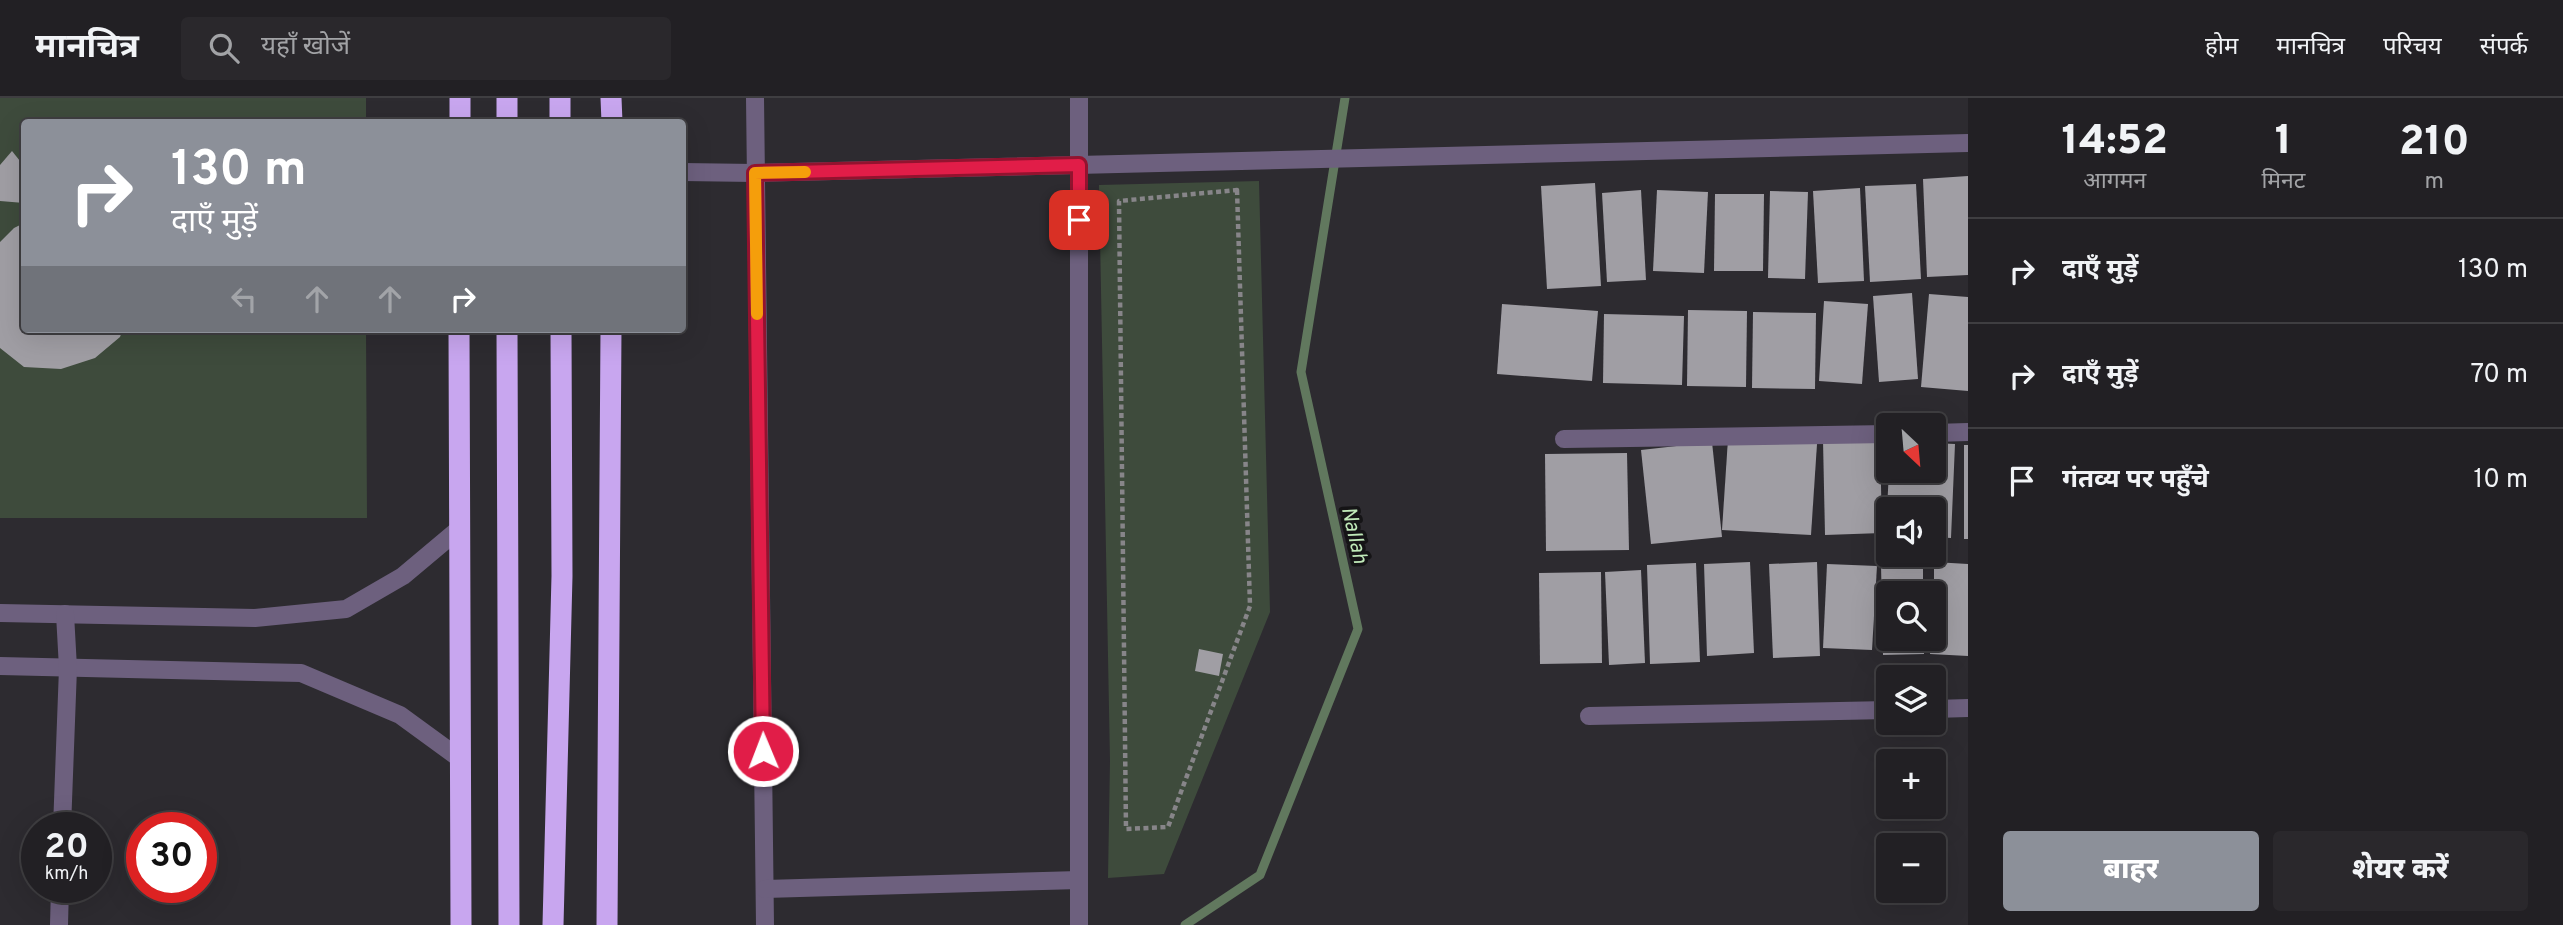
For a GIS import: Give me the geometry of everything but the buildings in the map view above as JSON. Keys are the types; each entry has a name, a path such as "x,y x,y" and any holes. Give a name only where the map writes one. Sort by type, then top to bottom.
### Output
{"highway":[{"path":"460,98 460,119"},
{"path":"507,98 507,119"},
{"path":"560,98 560,119"},
{"path":"611,98 612,119"},
{"path":"459,333 461,925"},
{"path":"508,333 509,925"},
{"path":"553,925 562,576 561,333"},
{"path":"607,925 611,333"}],"street":[{"path":"755,98 765,925"},
{"path":"1079,98 1079,925"},
{"path":"686,172 755,173 1968,143"},
{"path":"1946,433 1968,432"},
{"path":"1564,439 1876,434"},
{"path":"0,613 255,618 346,609 403,576 459,529"},
{"path":"63,812 68,668 65,614"},
{"path":"0,666 302,673 400,715 459,758"},
{"path":"1946,709 1968,708"},
{"path":"1589,716 1876,710"},
{"path":"765,889 1079,880"},
{"path":"59,925 60,903"}],"path":[{"path":"1237,190 1250,606 1168,827 1126,829 1119,201 1237,190"}],"green space":[{"path":"0,98 366,98 366,119 21,119 21,333 366,333 367,518 0,518"},
{"path":"1259,181 1270,612 1164,874 1108,878 1110,761 1099,185"}],"waterway":[{"name":"Nallah","path":"1185,925 1260,875 1358,629 1301,372 1345,98"}],"slow traffic":[{"path":"757,314 755,173 805,172"}],"route":[{"path":"763,751 755,173 1079,165 1079,220"}]}
